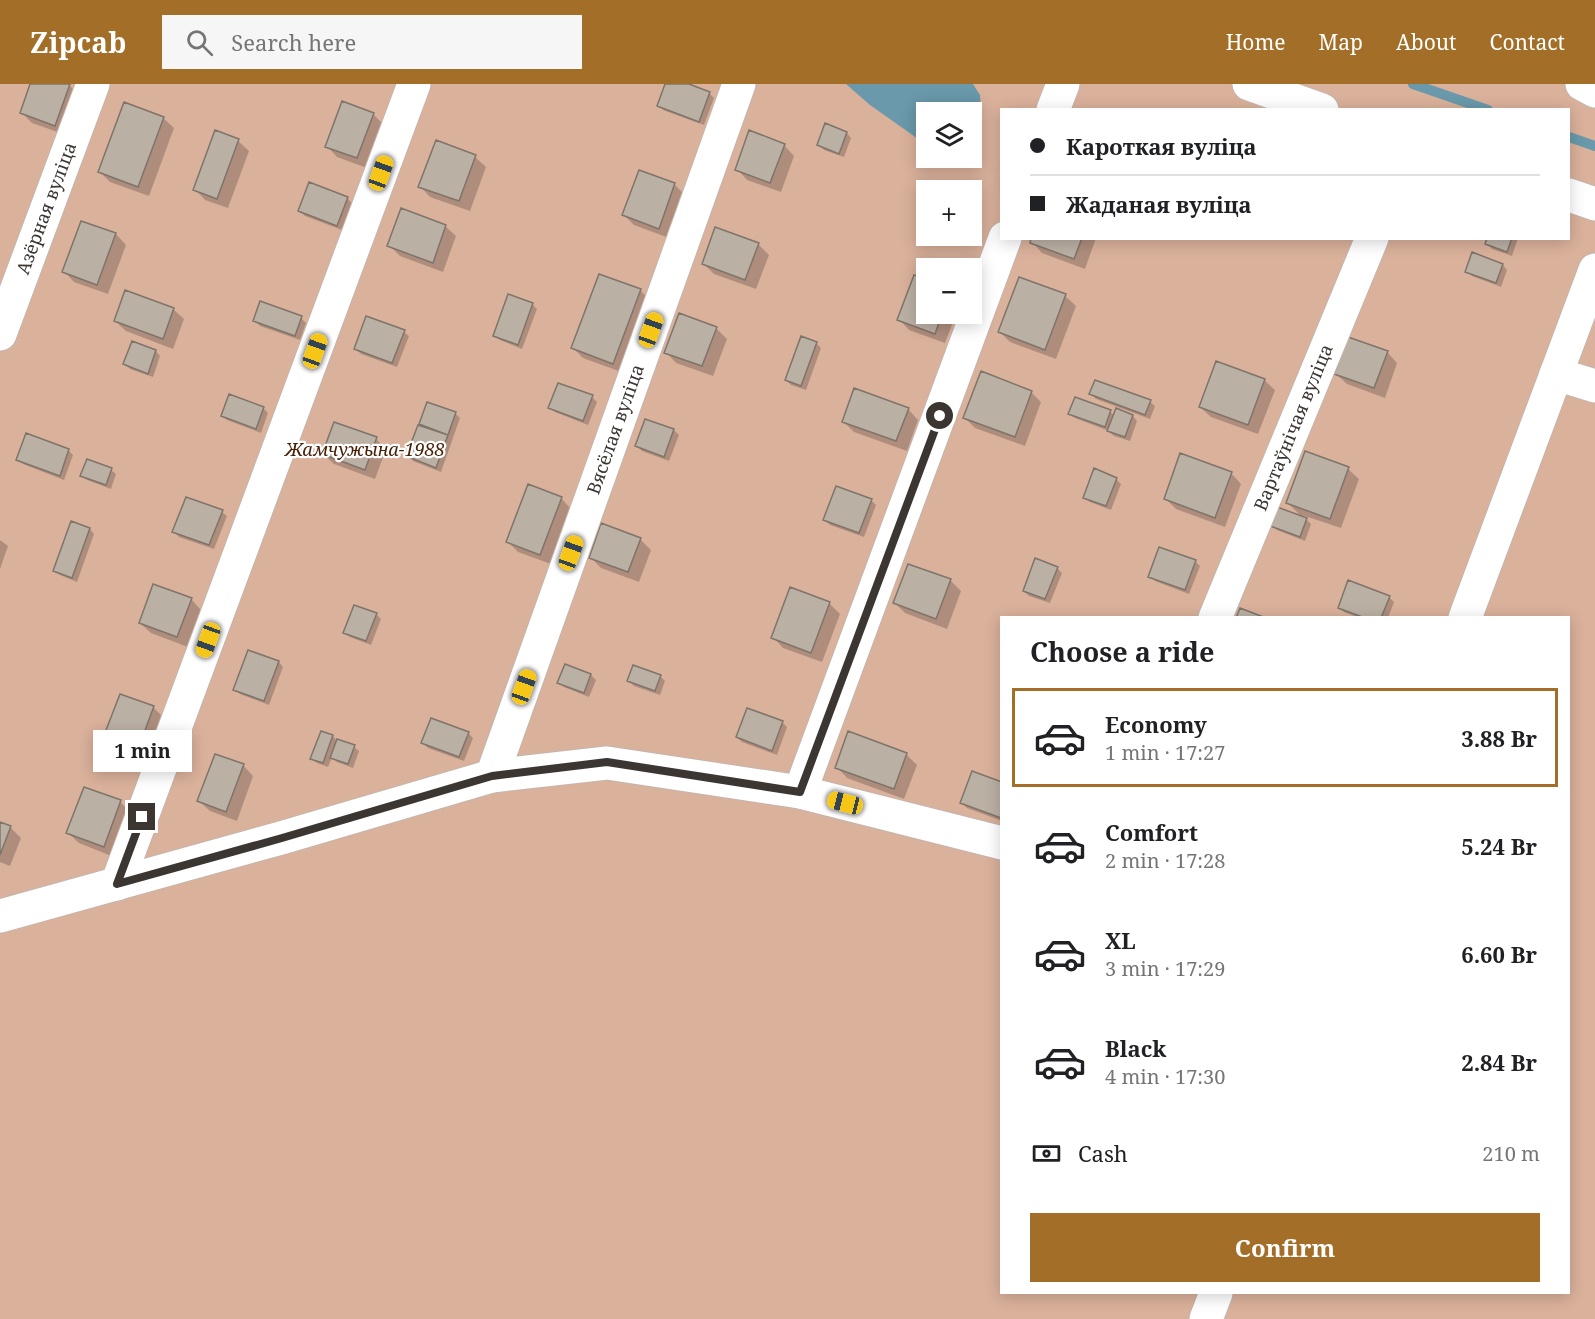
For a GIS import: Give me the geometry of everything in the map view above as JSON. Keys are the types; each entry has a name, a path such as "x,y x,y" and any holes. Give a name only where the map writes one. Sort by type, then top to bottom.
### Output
{"street":[{"name":"Азёрная вуліца","path":"0,334 93,84"},
{"path":"117,884 414,84"},
{"name":"Вясёлая вуліца","path":"492,776 739,84"},
{"path":"1054,108 1063,84"},
{"path":"1249,84 1316,108"},
{"path":"1582,84 1595,91"},
{"path":"1570,195 1595,204"},
{"path":"800,792 1004,240"},
{"name":"Вартаўнічая вуліца","path":"1216,616 1371,240"},
{"path":"1466,616 1595,270"},
{"path":"1556,374 1595,386"},
{"path":"0,916 282,838 492,776 607,762 800,792 1000,842"},
{"path":"1206,1319 1216,1294"}],"green space":[{"name":"Жамчужына-1988","path":"0,84 1595,84 1595,1319 0,1319"}],"water":[{"path":"846,84 973,84 980,95 980,102 916,102 916,137 870,105"}],"building":[{"path":"30,84 70,84 55,126 20,113"},
{"path":"665,84 689,84 710,92 699,122 657,106"},
{"path":"342,101 374,113 357,158 325,147"},
{"path":"124,102 164,117 138,187 98,172"},
{"path":"825,123 847,132 839,154 817,145"},
{"path":"215,130 239,139 217,199 193,190"},
{"path":"749,130 785,144 770,183 735,170"},
{"path":"436,140 476,155 459,201 418,187"},
{"path":"639,170 675,183 659,229 622,215"},
{"path":"309,182 348,197 337,226 298,211"},
{"path":"401,208 446,225 433,263 387,246"},
{"path":"81,221 116,233 97,285 62,272"},
{"path":"715,227 759,243 745,280 702,264"},
{"path":"1031,240 1081,240 1074,259 1030,243"},
{"path":"1486,240 1511,240 1507,252 1485,244"},
{"path":"1472,252 1503,264 1496,283 1465,272"},
{"path":"599,274 641,289 613,364 571,348"},
{"path":"914,275 916,276 916,324 938,324 935,334 897,320"},
{"path":"1019,277 1066,294 1045,350 998,332"},
{"path":"125,290 174,308 163,339 114,321"},
{"path":"508,294 533,303 518,345 493,336"},
{"path":"260,301 302,316 295,336 253,321"},
{"path":"679,313 717,327 702,366 664,353"},
{"path":"366,316 405,330 392,363 354,349"},
{"path":"801,336 817,342 801,386 785,380"},
{"path":"1348,337 1388,351 1374,388 1334,374"},
{"path":"132,341 156,350 148,374 123,364"},
{"path":"1216,361 1265,379 1248,425 1199,407"},
{"path":"981,371 1032,391 1015,437 963,418"},
{"path":"1095,380 1151,400 1145,415 1089,394"},
{"path":"558,383 593,395 583,421 548,408"},
{"path":"854,388 909,408 896,441 842,422"},
{"path":"229,394 264,407 256,429 221,416"},
{"path":"1075,397 1111,410 1105,427 1068,414"},
{"path":"427,402 456,412 448,435 419,424"},
{"path":"1116,408 1133,415 1125,437 1107,431"},
{"path":"645,419 674,429 664,457 635,446"},
{"path":"334,422 377,437 365,470 322,454"},
{"path":"418,425 448,435 436,468 406,456"},
{"path":"26,433 69,449 60,476 16,460"},
{"path":"1305,451 1349,467 1330,519 1286,503"},
{"path":"1180,453 1232,472 1215,518 1164,499"},
{"path":"87,459 112,468 106,485 80,476"},
{"path":"1094,468 1117,478 1106,506 1083,498"},
{"path":"528,484 562,497 540,555 506,542"},
{"path":"836,486 872,499 859,533 823,520"},
{"path":"186,497 223,510 209,545 172,532"},
{"path":"1277,507 1307,518 1300,537 1270,526"},
{"path":"71,521 90,528 72,578 53,571"},
{"path":"601,523 641,538 628,572 589,558"},
{"path":"1159,547 1196,560 1185,590 1148,577"},
{"path":"1035,558 1058,567 1045,599 1023,591"},
{"path":"908,564 951,579 936,619 893,603"},
{"path":"1348,580 1390,596 1382,616 1360,616 1338,608"},
{"path":"153,584 192,598 177,637 139,623"},
{"path":"790,587 830,602 811,653 771,638"},
{"path":"354,605 377,613 366,641 343,633"},
{"path":"1240,608 1261,616 1237,616"},
{"path":"248,650 279,661 264,701 233,690"},
{"path":"565,664 591,674 584,693 557,683"},
{"path":"633,665 661,675 655,691 627,681"},
{"path":"120,694 154,706 136,755 101,743"},
{"path":"747,708 783,721 772,751 736,737"},
{"path":"431,718 469,732 459,757 421,743"},
{"path":"321,731 333,735 323,763 310,759"},
{"path":"848,731 907,753 894,789 835,768"},
{"path":"337,739 355,745 348,764 330,758"},
{"path":"215,754 244,764 226,812 197,801"},
{"path":"972,771 1000,781 1000,818 960,803"},
{"path":"84,787 121,800 104,847 66,833"},
{"path":"0,822 11,826 0,855"}],"waterway":[{"path":"1413,84 1482,108"},
{"path":"1570,137 1595,146"}],"route":[{"path":"142,817 117,884 492,776 607,762 800,792 940,416"}]}
